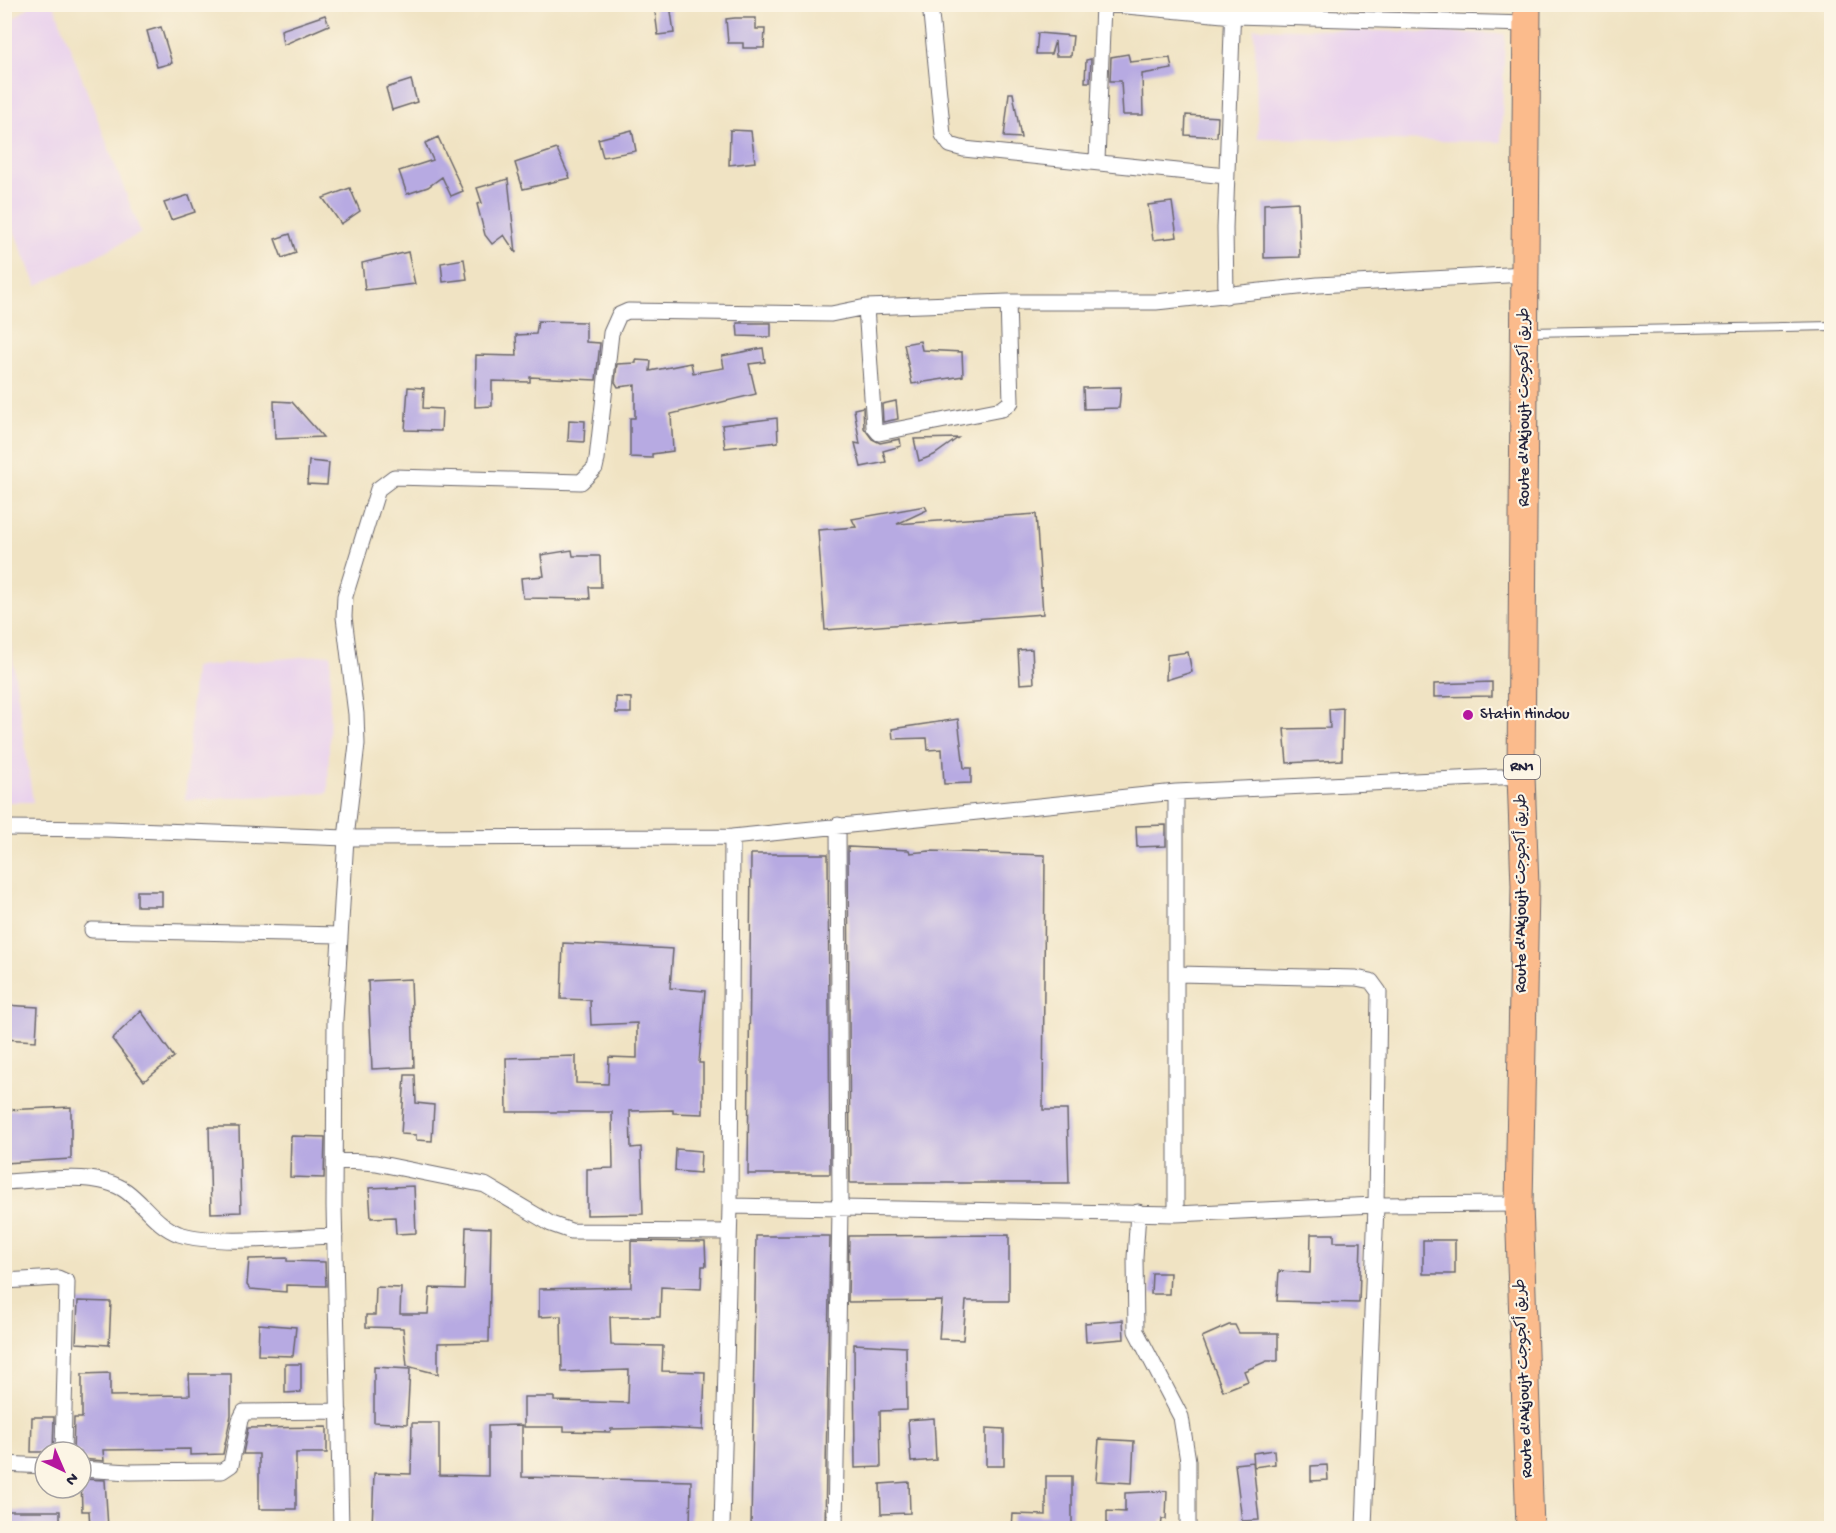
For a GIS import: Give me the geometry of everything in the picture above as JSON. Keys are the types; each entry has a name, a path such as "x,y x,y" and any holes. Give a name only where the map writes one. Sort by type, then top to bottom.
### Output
{"highway":[{"name":"Route d'Akjoujt طريق أكجوجت","path":"1527,14 1524,332 1526,438 1521,776 1525,886 1520,1204 1530,1528"}],"street":[{"path":"930,4 943,135 950,145 964,149 1226,176"},
{"path":"1097,161 1104,4 1234,10 1527,14"},
{"path":"1226,296 1226,176 1234,10"},
{"path":"341,1528 334,1160 335,1020 346,838 357,744 356,714 344,618 345,596 378,489 394,477 581,482 590,474 597,459 611,333 620,315 628,311 831,314 866,307 1008,302 1156,302 1318,285 1526,274"},
{"path":"866,307 874,427 879,434 1002,409 1011,402 1008,302"},
{"path":"4,828 107,829 346,838 732,837 1176,792 1521,776"},
{"path":"1176,792 1176,1214"},
{"path":"835,1528 840,1207 838,825"},
{"path":"722,1528 730,1206 732,837"},
{"path":"92,930 340,935"},
{"path":"1176,974 1356,978 1371,981 1379,992 1376,1205 1364,1528"},
{"path":"334,1160 376,1163 485,1185 551,1224 571,1230 729,1232"},
{"path":"4,1182 94,1179 111,1182 127,1192 165,1227 195,1237 242,1239 335,1236"},
{"path":"730,1206 1176,1214 1376,1205 1520,1204"},
{"path":"1138,1212 1135,1258 1136,1331 1181,1417 1188,1461 1188,1528"},
{"path":"4,1281 58,1278 67,1282 63,1440"},
{"path":"93,1469 130,1472 222,1471 231,1465 240,1420 244,1412 339,1411"},
{"path":"4,1464 33,1465"}],"lane":[{"path":"1524,332 1832,326"}],"shaded area":[{"path":"33,4 54,5 141,233 37,286 4,207 5,25"},
{"path":"1503,4 1503,12 1256,8 1256,5"},
{"path":"1254,28 1505,34 1501,142 1258,138"},
{"path":"5,605 33,802 5,802"},
{"path":"331,654 328,793 185,800 194,667"}],"building":[{"path":"654,4 670,4 674,33 658,35"},
{"path":"325,15 329,25 283,45 281,30"},
{"path":"756,18 756,29 765,29 764,48 743,48 743,43 728,43 726,19"},
{"path":"161,27 172,63 157,67 147,31"},
{"path":"1038,33 1073,36 1071,56 1056,56 1055,41 1051,54 1036,54"},
{"path":"1128,54 1130,62 1170,58 1172,69 1142,74 1143,115 1123,115 1121,81 1110,81 1111,57"},
{"path":"1091,59 1090,82 1085,82 1086,60"},
{"path":"411,80 417,102 392,110 386,88"},
{"path":"1009,93 1013,93 1021,138 1004,137"},
{"path":"1186,115 1218,117 1217,137 1185,135"},
{"path":"632,130 636,151 603,157 598,139"},
{"path":"730,130 751,131 755,162 729,165"},
{"path":"438,137 463,191 451,196 442,177 428,187 407,194 399,171 433,160 425,143"},
{"path":"557,149 570,178 523,189 515,163"},
{"path":"508,179 516,253 504,235 492,244 485,235 477,204 482,203 477,188"},
{"path":"350,188 360,211 341,224 323,198"},
{"path":"189,195 195,212 171,220 164,203"},
{"path":"1172,202 1177,237 1153,240 1148,205"},
{"path":"1298,202 1300,257 1264,258 1264,204"},
{"path":"290,234 296,253 282,258 275,239"},
{"path":"408,252 415,284 365,290 362,263"},
{"path":"464,259 467,279 443,282 441,263"},
{"path":"538,321 586,322 586,342 600,343 596,380 530,377 530,382 492,381 492,406 475,407 476,355 517,356 516,335 536,334"},
{"path":"737,323 771,323 771,337 738,336"},
{"path":"920,341 922,350 962,352 963,376 912,384 904,344"},
{"path":"763,348 765,362 749,364 756,394 671,414 673,451 652,454 652,458 630,457 630,418 635,418 635,385 618,387 615,382 617,364 636,363 636,360 651,361 650,371 691,363 693,373 724,368 722,356"},
{"path":"408,387 424,388 423,408 442,409 441,431 405,430"},
{"path":"1121,387 1119,408 1084,409 1083,388"},
{"path":"274,401 292,402 323,437 275,439"},
{"path":"896,401 898,419 883,422 882,404"},
{"path":"863,407 864,428 872,439 880,443 900,439 901,446 883,451 886,462 861,467 855,443 860,444 854,409"},
{"path":"777,418 778,442 725,448 722,425"},
{"path":"569,420 585,421 584,442 568,441"},
{"path":"958,438 934,455 919,461 914,439"},
{"path":"309,461 329,463 327,485 307,484"},
{"path":"925,506 927,510 897,524 1036,514 1043,614 825,630 818,530 856,527 852,519"},
{"path":"572,550 573,556 600,556 601,587 589,587 590,599 523,598 521,578 544,576 541,555"},
{"path":"1032,649 1034,683 1020,684 1018,650"},
{"path":"1188,652 1192,672 1166,680 1167,655"},
{"path":"1492,682 1492,696 1434,697 1434,684"},
{"path":"616,697 631,698 631,713 616,713"},
{"path":"1343,708 1342,760 1287,763 1284,729 1330,728 1329,709"},
{"path":"958,719 964,768 971,768 971,783 944,784 942,749 928,750 927,738 893,739 892,729"},
{"path":"1166,825 1166,846 1137,847 1136,826"},
{"path":"848,847 909,850 910,853 930,851 1045,855 1043,1110 1067,1110 1069,1183 850,1183"},
{"path":"751,854 828,854 830,1174 748,1174"},
{"path":"137,891 162,891 162,906 137,906"},
{"path":"563,943 673,949 670,988 705,991 699,1063 703,1063 703,1114 673,1113 673,1110 630,1111 631,1148 641,1147 643,1214 587,1215 587,1169 613,1168 612,1112 507,1112 506,1058 576,1056 576,1083 608,1084 609,1057 637,1058 637,1023 591,1025 590,1000 561,999"},
{"path":"411,979 414,1067 372,1069 368,981"},
{"path":"4,1005 38,1007 36,1041 4,1039"},
{"path":"141,1011 174,1057 144,1081 112,1039"},
{"path":"405,1075 415,1075 416,1103 434,1105 432,1141 416,1140 416,1135 401,1134"},
{"path":"71,1107 71,1159 4,1163 4,1110"},
{"path":"209,1127 239,1127 241,1212 211,1213"},
{"path":"291,1136 325,1137 324,1178 290,1177"},
{"path":"676,1149 701,1151 700,1173 675,1171"},
{"path":"414,1186 416,1233 396,1234 395,1217 371,1218 369,1188"},
{"path":"466,1227 491,1228 489,1342 438,1343 438,1374 407,1366 403,1328 366,1327 366,1315 375,1315 376,1287 401,1288 400,1314 428,1314 430,1288 464,1289"},
{"path":"1311,1234 1334,1234 1334,1242 1361,1242 1359,1303 1277,1301 1279,1271 1310,1273"},
{"path":"1009,1235 1009,1301 966,1301 963,1340 939,1339 942,1301 848,1302 849,1236"},
{"path":"756,1236 830,1236 825,1528 751,1528"},
{"path":"1423,1240 1455,1240 1455,1274 1423,1274"},
{"path":"631,1241 705,1242 706,1266 702,1266 701,1289 661,1287 660,1317 610,1317 611,1345 663,1346 662,1371 705,1372 703,1430 611,1429 610,1432 564,1431 564,1427 524,1427 524,1397 554,1397 554,1401 628,1403 629,1370 562,1372 561,1316 539,1317 539,1289 631,1287"},
{"path":"287,1258 287,1261 325,1262 326,1286 286,1285 286,1292 250,1289 247,1285 249,1259"},
{"path":"1152,1273 1170,1273 1169,1294 1151,1294"},
{"path":"78,1301 111,1302 109,1345 76,1343"},
{"path":"1123,1320 1124,1339 1086,1342 1085,1323"},
{"path":"259,1324 296,1327 293,1356 258,1355"},
{"path":"1229,1325 1235,1325 1239,1333 1278,1333 1278,1361 1267,1361 1244,1371 1248,1381 1223,1391 1202,1337"},
{"path":"854,1344 906,1347 907,1410 880,1411 881,1467 855,1468"},
{"path":"285,1364 301,1364 301,1392 285,1393"},
{"path":"374,1367 410,1369 407,1424 374,1422"},
{"path":"110,1373 110,1396 190,1395 189,1374 231,1374 231,1415 223,1454 190,1455 190,1449 103,1450 104,1461 93,1460 93,1440 73,1440 74,1418 82,1418 82,1374"},
{"path":"32,1417 54,1417 53,1440 33,1440 33,1452 31,1452"},
{"path":"934,1418 936,1460 911,1462 908,1420"},
{"path":"412,1423 439,1423 439,1475 488,1476 488,1426 522,1425 522,1477 691,1481 690,1528 372,1528 374,1473 411,1474"},
{"path":"327,1427 327,1453 296,1453 296,1509 259,1509 259,1454 243,1454 248,1428"},
{"path":"986,1428 1004,1429 1004,1466 986,1466"},
{"path":"1099,1439 1134,1441 1132,1483 1096,1481"},
{"path":"1274,1450 1275,1464 1254,1467 1253,1453"},
{"path":"1253,1462 1259,1520 1242,1521 1235,1464"},
{"path":"1327,1465 1328,1480 1311,1481 1311,1466"},
{"path":"1046,1476 1072,1476 1072,1528 1012,1528 1013,1514 1046,1515"},
{"path":"93,1480 105,1480 108,1528 90,1528 89,1511 82,1511 82,1500 93,1500"},
{"path":"909,1482 910,1513 881,1514 880,1484"},
{"path":"1167,1491 1166,1519 1162,1519 1161,1528 1107,1526 1107,1511 1125,1512 1125,1493"},
{"path":"4,1511 60,1511 60,1528 4,1528"}],"place":[{"name":"Statin Hindou","path":"1468,715"}]}
